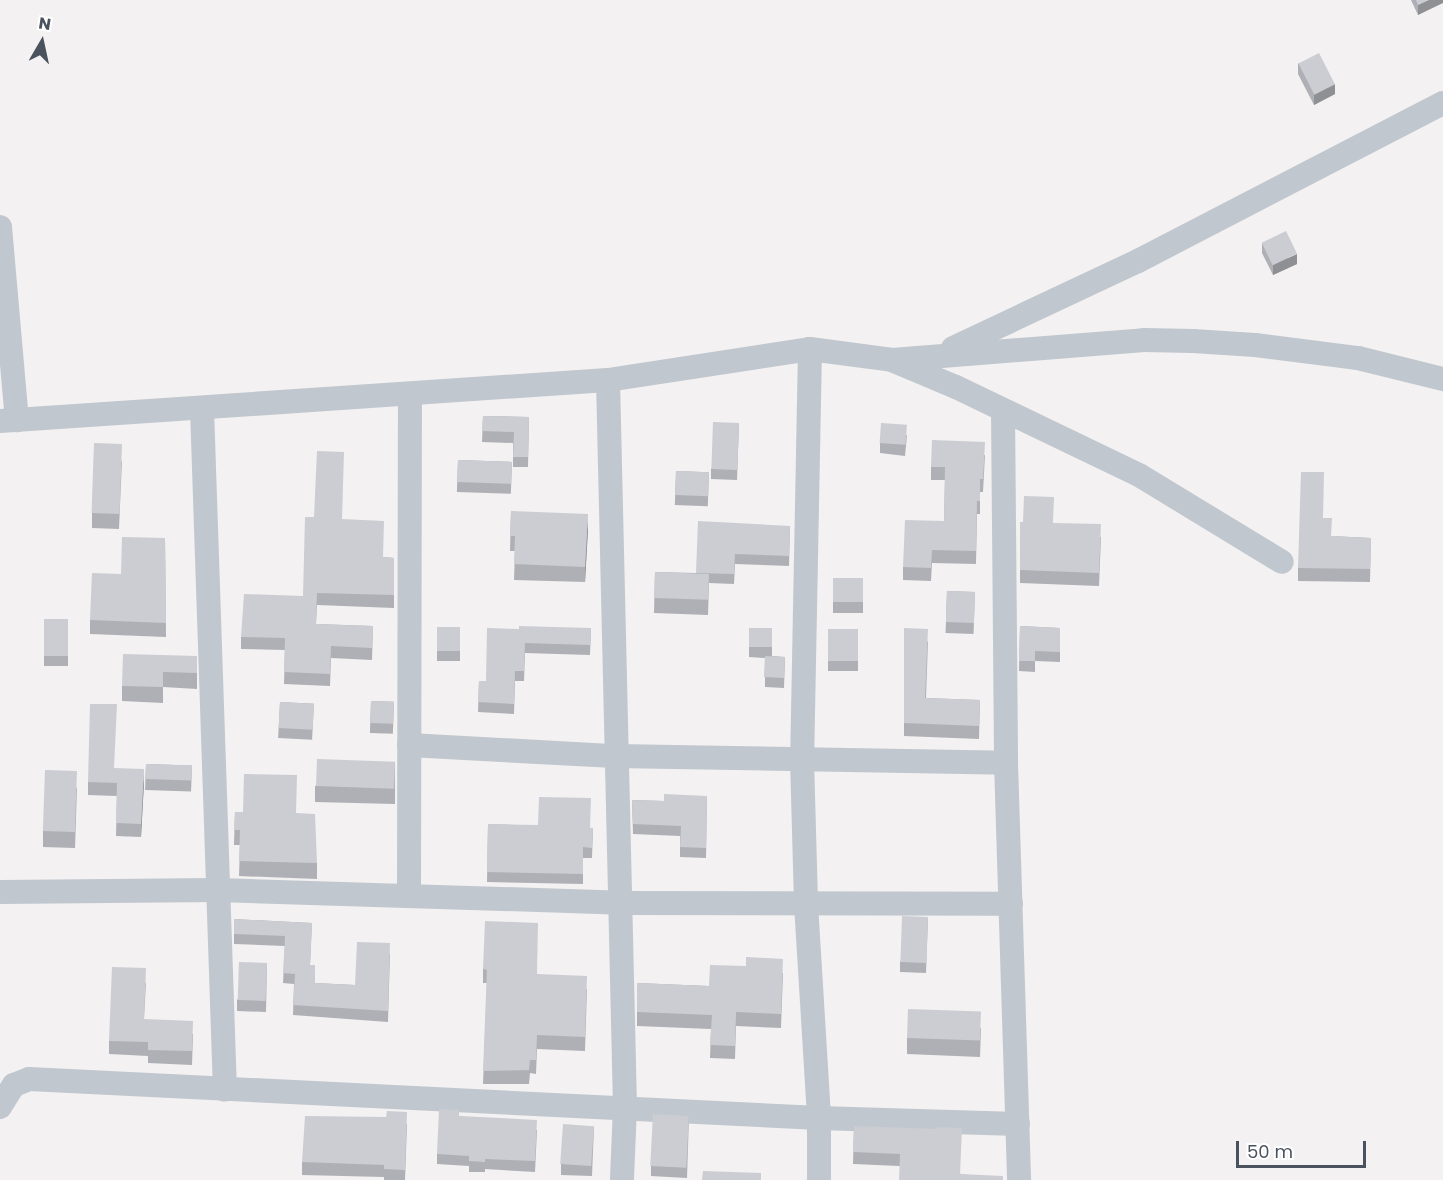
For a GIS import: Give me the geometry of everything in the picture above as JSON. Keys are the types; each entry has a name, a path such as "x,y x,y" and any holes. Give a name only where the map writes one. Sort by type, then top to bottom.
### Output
{"street":[{"path":"937,356 1138,261 1443,103"},
{"path":"0,227 9,420 202,409 608,380 810,349 892,360 1132,341 1193,341 1255,345 1358,358 1443,379"},
{"path":"810,349 802,759 806,904 819,1118 819,1180"},
{"path":"892,360 956,387 1139,475 1282,562"},
{"path":"608,380 625,1107 622,1180"},
{"path":"409,896 410,395"},
{"path":"202,409 225,1090"},
{"path":"1003,411 1006,763 1019,1180"},
{"path":"409,745 615,756 1006,763"},
{"path":"0,892 218,890 621,903 1011,904"},
{"path":"2,1100 14,1085 29,1079 819,1118 1018,1124"}],"building":[{"path":"1416,0 1429,0 1418,5"},
{"path":"1319,53 1335,84 1314,95 1299,63"},
{"path":"1286,231 1297,253 1273,265 1262,243"},
{"path":"483,416 529,417 528,457 513,457 514,432 482,431"},
{"path":"713,422 739,423 737,470 711,469"},
{"path":"881,423 907,425 906,445 880,443"},
{"path":"932,440 985,442 983,479 980,479 980,501 977,501 976,551 932,550 931,568 903,567 905,520 944,521 945,467 931,467"},
{"path":"94,443 122,444 120,514 92,513"},
{"path":"317,451 344,452 342,519 384,521 383,557 394,558 394,595 317,593 316,624 373,626 372,648 331,646 330,674 284,672 285,638 241,637 244,594 303,596 305,517 314,517"},
{"path":"458,460 512,462 511,484 457,482"},
{"path":"676,471 709,472 708,496 675,495"},
{"path":"1301,472 1324,472 1323,518 1332,518 1331,536 1371,538 1370,569 1298,568"},
{"path":"1024,496 1054,497 1053,523 1101,524 1099,573 1020,570 1020,522 1023,522"},
{"path":"511,511 588,514 585,567 514,564 515,536 510,536"},
{"path":"698,521 790,526 789,556 735,554 734,574 696,573"},
{"path":"122,537 165,538 166,623 90,620 92,573 121,574"},
{"path":"655,572 709,574 708,600 654,598"},
{"path":"833,578 863,578 863,602 833,602"},
{"path":"947,591 975,592 974,623 946,622"},
{"path":"44,619 68,619 68,656 44,656"},
{"path":"519,626 591,628 590,645 525,643 524,671 515,671 514,704 478,702 479,681 486,681 487,628 519,629"},
{"path":"1020,626 1060,628 1060,652 1035,651 1035,661 1019,661"},
{"path":"437,627 460,627 460,651 437,651"},
{"path":"749,628 772,628 772,647 749,647"},
{"path":"904,628 928,629 925,698 980,700 979,726 904,723"},
{"path":"828,629 858,629 858,661 828,661"},
{"path":"123,654 197,656 197,673 163,672 163,687 122,686"},
{"path":"765,656 785,657 784,678 764,677"},
{"path":"371,701 394,702 393,724 370,723"},
{"path":"280,702 314,704 313,730 279,728"},
{"path":"90,704 117,704 114,768 144,769 141,824 116,823 117,783 88,782"},
{"path":"317,759 395,762 394,789 316,786"},
{"path":"146,764 192,766 191,781 145,779"},
{"path":"45,770 77,771 75,832 43,831"},
{"path":"244,774 297,775 296,813 315,814 317,863 239,861 240,830 234,830 235,812 243,812"},
{"path":"664,794 707,796 706,848 680,847 681,826 633,824 632,800 664,801"},
{"path":"539,797 591,798 592,848 583,847 583,874 487,872 488,824 538,825"},
{"path":"902,916 928,917 926,963 900,962"},
{"path":"234,919 312,923 310,965 315,965 315,983 355,985 357,942 390,943 388,1011 293,1005 295,974 283,973 285,936 234,934"},
{"path":"485,921 538,923 537,974 587,976 585,1037 537,1035 536,1060 530,1060 529,1070 483,1071 487,969 483,969"},
{"path":"746,957 783,959 781,1014 736,1012 735,1046 710,1045 712,1015 637,1012 637,983 709,986 710,965 746,966"},
{"path":"239,962 267,963 266,1001 238,1000"},
{"path":"112,967 146,968 144,1019 193,1021 192,1051 148,1050 148,1042 109,1041"},
{"path":"908,1009 981,1012 980,1041 907,1038"},
{"path":"439,1109 459,1110 459,1116 537,1120 535,1161 485,1159 485,1162 469,1161 469,1156 437,1154"},
{"path":"387,1111 407,1112 405,1170 384,1169 384,1165 302,1162 305,1116 386,1117"},
{"path":"653,1114 689,1116 686,1168 650,1166"},
{"path":"563,1124 594,1126 591,1166 560,1164"},
{"path":"854,1126 962,1128 960,1174 1003,1176 1003,1180 899,1180 900,1154 853,1152"},
{"path":"703,1171 761,1173 761,1180 702,1180"}]}
